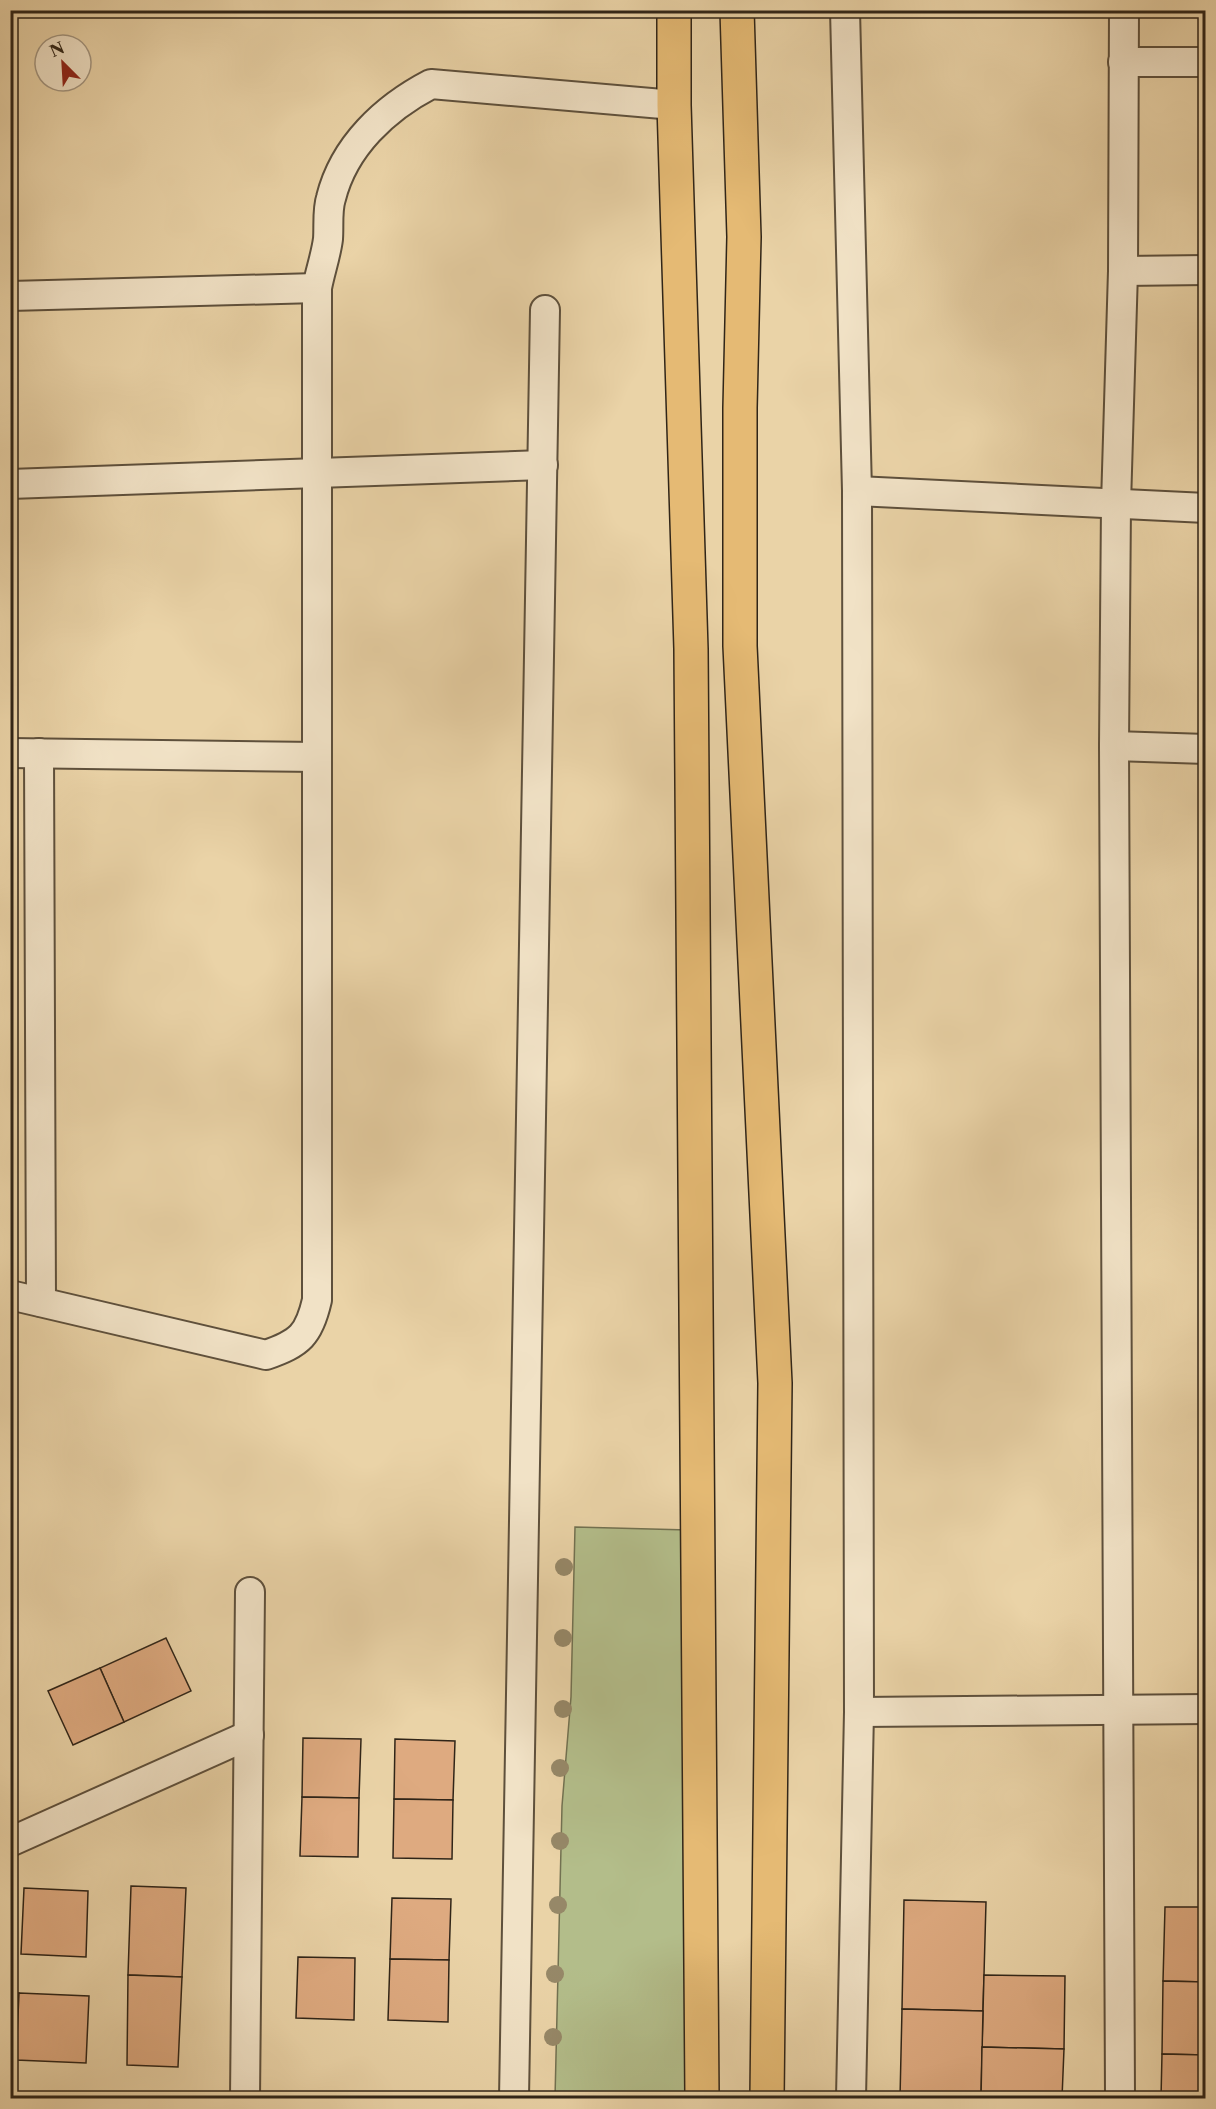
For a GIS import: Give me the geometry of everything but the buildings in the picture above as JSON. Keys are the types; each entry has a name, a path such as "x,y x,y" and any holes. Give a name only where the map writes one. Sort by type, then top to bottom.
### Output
{"highway":[{"path":"675,10 674,105 691,649 702,2098"},
{"path":"737,10 744,237 740,408 740,646 775,1383 767,2098"}],"street":[{"path":"845,10 857,491 859,1712 851,2098"},
{"path":"1120,2098 1114,746 1116,504 1123,272 1124,10"},
{"path":"1123,62 1206,62"},
{"path":"10,1295 266,1355 292,1346 311,1326 317,1300 316,288 328,241 330,199 344,162 373,124 405,97 431,84 674,105"},
{"path":"1123,272 1206,270"},
{"path":"10,296 316,288"},
{"path":"514,2098 545,310"},
{"path":"10,484 543,465"},
{"path":"857,491 1206,508"},
{"path":"1114,746 1206,749"},
{"path":"10,753 317,757"},
{"path":"39,753 41,1302"},
{"path":"245,2098 250,1592"},
{"path":"859,1712 1206,1709"},
{"path":"10,1842 249,1735"}],"green space":[{"path":"575,1527 688,1530 688,2098 555,2098 562,1806 571,1697"}]}
